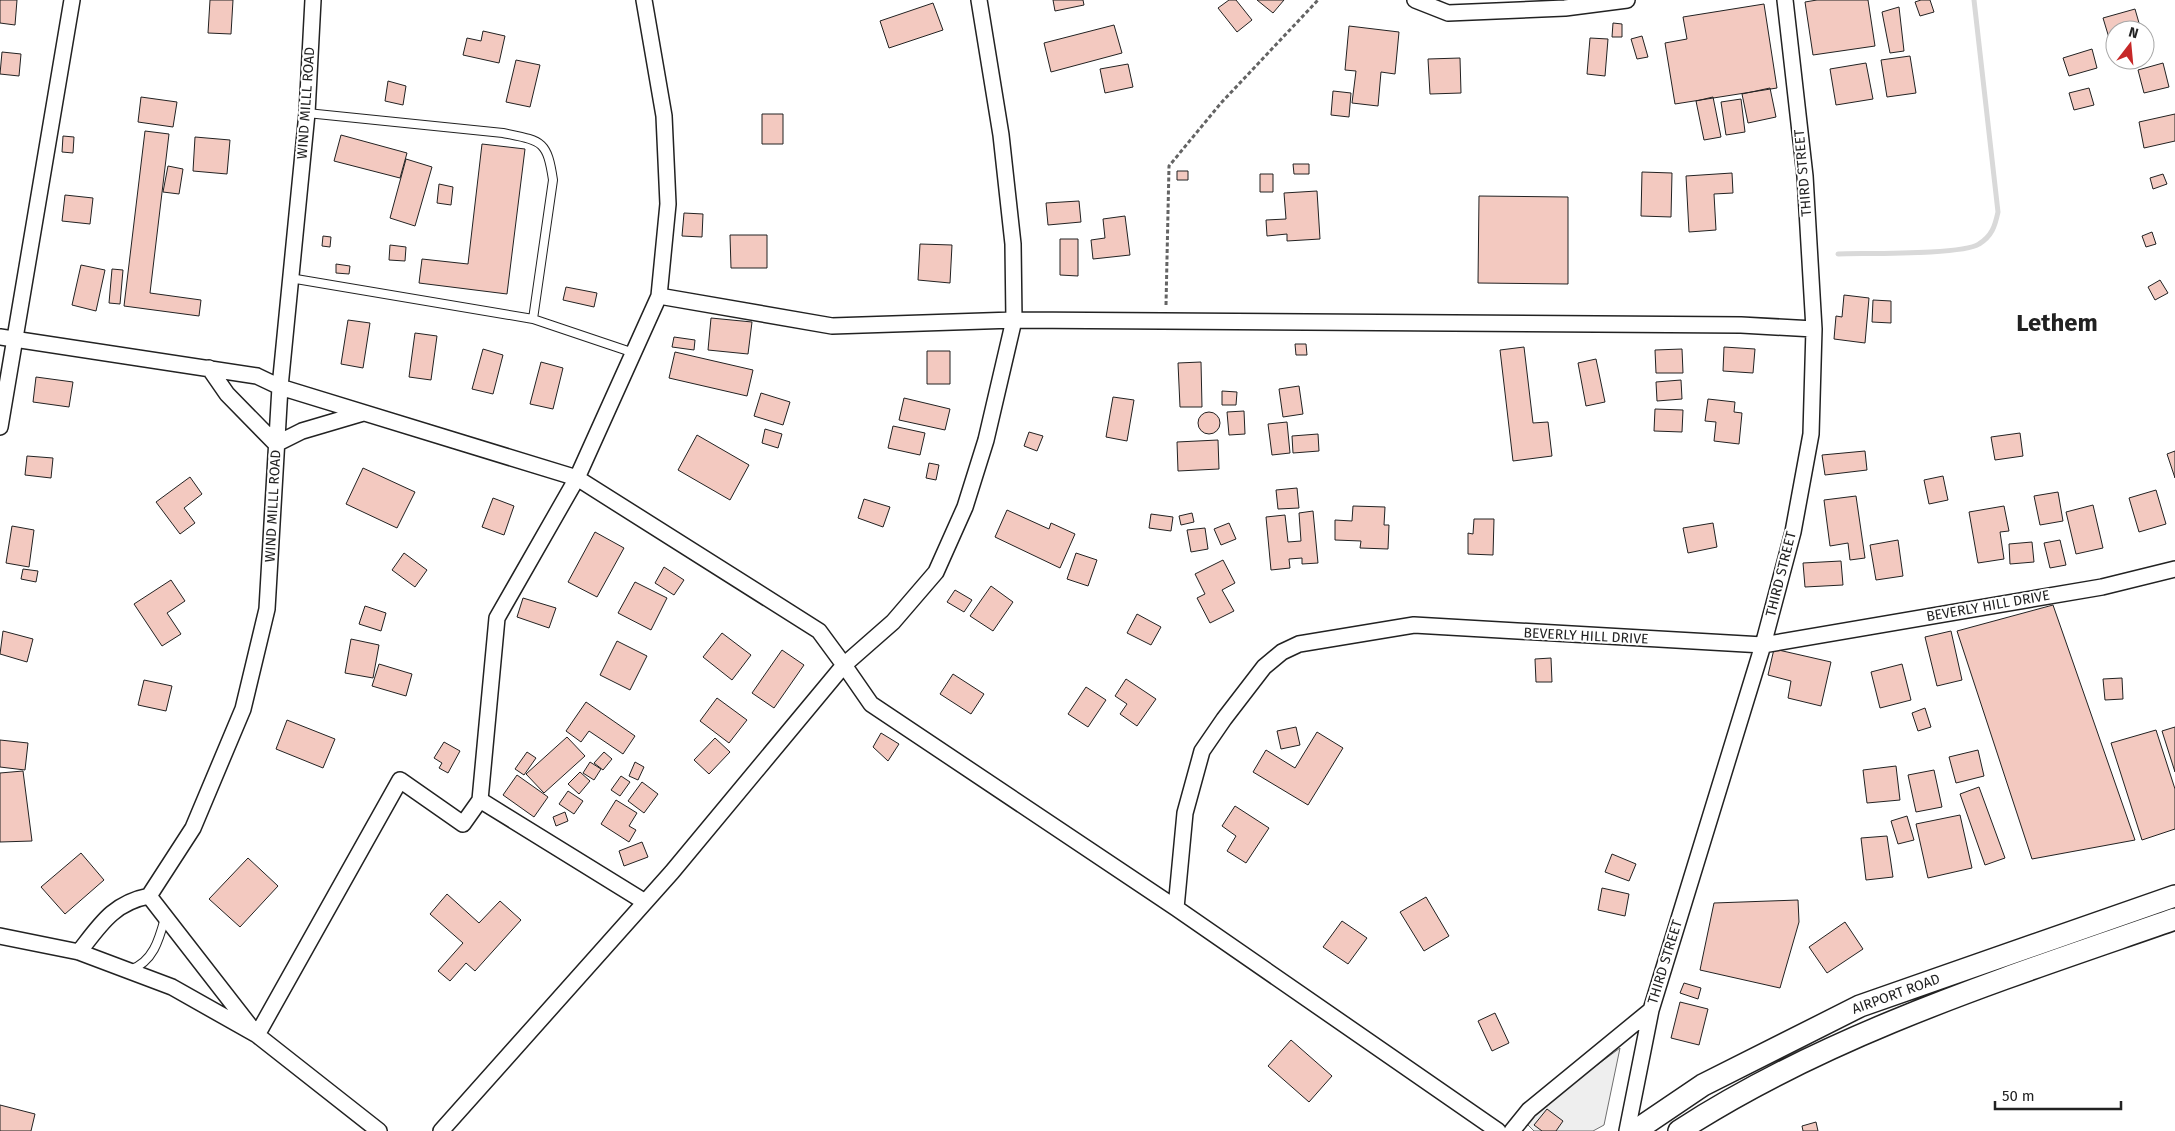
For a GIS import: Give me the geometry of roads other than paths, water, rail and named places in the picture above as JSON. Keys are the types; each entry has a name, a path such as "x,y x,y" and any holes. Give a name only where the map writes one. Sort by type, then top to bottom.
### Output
{"street":[{"path":"0,427 7,337 72,0"},
{"name":"WIND MILLL ROAD","path":"149,896 193,828 243,709 267,609 280,387 307,113 314,0"},
{"path":"257,1035 400,780 463,824 480,800 497,618 577,478 660,296 668,204 664,116 644,0"},
{"path":"441,1131 645,902 844,665 893,622 936,572 965,507 986,440 1014,320 1012,244 1001,135 979,0"},
{"path":"1415,0 1448,13 1565,8 1627,0"},
{"name":"THIRD STREET","path":"1626,1131 1651,1010 1763,645 1793,532 1811,434 1814,330 1805,176 1785,0"},
{"path":"660,296 832,326 1014,320 1741,325 1814,330"},
{"path":"7,337 257,376 280,387 577,478 819,631 871,704 1176,908 1498,1131"},
{"path":"209,368 227,394 276,444 302,431 364,413"},
{"name":"BEVERLY HILL DRIVE","path":"1176,908 1185,813 1202,751 1264,667 1282,652 1299,644 1414,625 1763,645 2102,587 2175,569"},
{"path":"480,800 645,902"},
{"path":"79,952 117,908 132,899 149,896 257,1035"},
{"name":"AIRPORT ROAD","path":"1635,1131 1717,1078 1860,1006 2175,896"},
{"name":"AIRPORT ROAD","path":"1679,1131 1728,1100 1855,1036 2030,970 2175,919"},
{"path":"0,936 79,952 172,987 257,1035 378,1131"},
{"path":"1512,1131 1529,1110 1651,1010"},
{"path":"1717,1078 1728,1100"}],"lane":[{"path":"307,113 503,133 531,138 544,146 550,159 553,180 534,319"},
{"path":"290,278 534,319 634,353"},
{"path":"128,970 138,967 149,957 158,941 165,917"}],"waterway":[{"path":"1838,254 1934,252 1969,248 1987,238 1992,230 1998,212 1974,0"}],"district":[{"name":"Lethem","path":"2057,323"}]}
